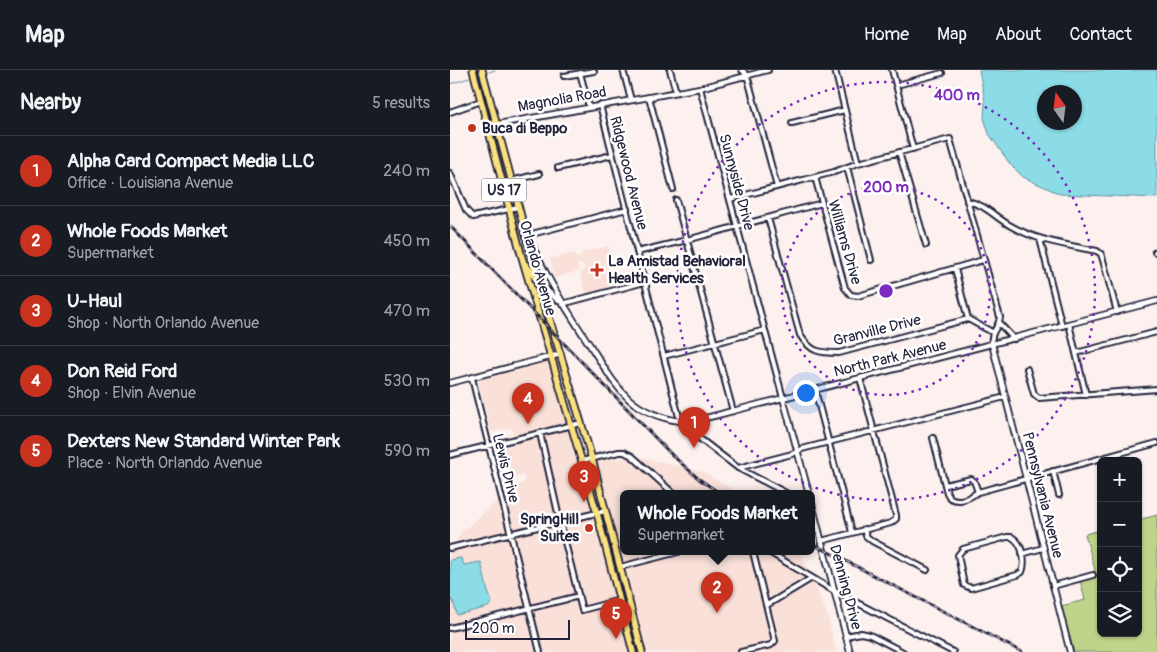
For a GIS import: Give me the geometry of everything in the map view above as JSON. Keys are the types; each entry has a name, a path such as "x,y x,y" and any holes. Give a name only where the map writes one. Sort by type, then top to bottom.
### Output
{"main road":[{"name":"Orlando Avenue","path":"473,70 521,254 551,357"},
{"name":"Orlando Avenue","path":"482,70 522,223 561,354"},
{"path":"499,170 506,180 511,181"},
{"path":"521,254 540,284"},
{"name":"US 17","path":"561,354 592,459 642,652"},
{"name":"US 17","path":"551,357 597,513 633,652"},
{"path":"622,608 630,619 633,620"}],"street":[{"path":"623,70 631,100"},
{"path":"670,70 676,92"},
{"path":"742,70 747,75 777,187"},
{"path":"700,88 768,70"},
{"path":"835,70 858,163"},
{"path":"892,70 913,149"},
{"path":"564,76 594,71"},
{"path":"580,73 590,107"},
{"path":"896,85 942,73"},
{"name":"Magnolia Road","path":"487,126 700,88"},
{"name":"Sunnyside Drive","path":"700,88 783,398"},
{"path":"649,96 673,189"},
{"path":"450,112 481,101"},
{"name":"Ridgewood Avenue","path":"600,106 680,421"},
{"path":"792,123 845,110"},
{"path":"730,199 950,139 1000,317 999,323 992,332 992,344"},
{"path":"899,152 926,245"},
{"path":"558,168 612,155"},
{"path":"847,167 872,260"},
{"path":"450,172 466,210 473,217 518,207"},
{"path":"511,181 539,174"},
{"name":"Williams Drive","path":"815,177 845,288 851,295 858,296 983,260"},
{"path":"676,200 732,411"},
{"path":"967,201 977,203 1010,226 1040,239 1097,251 1101,254 1117,312"},
{"path":"638,252 822,203"},
{"path":"528,235 627,209"},
{"name":"Granville Drive","path":"768,218 800,335 813,350 825,353 838,353 968,319"},
{"name":"North Park Avenue","path":"522,223 541,265 562,304 616,384 628,398 651,413 680,421 732,411 1157,301"},
{"path":"1040,239 1062,326"},
{"path":"955,268 968,319 992,332"},
{"path":"562,304 645,282"},
{"name":"North Park Avenue","path":"540,284 562,304"},
{"path":"999,323 1014,339"},
{"path":"1069,324 1086,395"},
{"path":"664,356 765,330"},
{"path":"1076,353 1157,332"},
{"name":"Pennsylvania Avenue","path":"992,344 1070,652"},
{"path":"450,383 561,354"},
{"path":"1027,369 1036,397 1157,389"},
{"name":"Lewis Drive","path":"472,378 540,652"},
{"path":"821,541 891,523 896,519 860,378"},
{"path":"815,390 852,532"},
{"path":"738,468 828,442 1005,397"},
{"path":"783,398 808,490"},
{"path":"680,421 738,468 780,490"},
{"path":"450,455 581,423"},
{"path":"540,433 582,610 620,600"},
{"path":"933,438 950,498 961,501 978,492 1053,470 1097,460"},
{"path":"1110,457 1157,443"},
{"path":"582,461 619,452 628,453 670,490"},
{"path":"1053,470 1059,495"},
{"path":"945,485 971,479 974,481 978,492"},
{"path":"450,548 605,511"},
{"name":"Denning Drive","path":"815,518 850,652"},
{"path":"864,530 866,536 872,542 927,570"},
{"path":"1012,537 1019,544 1022,554 1024,567 1022,572 1017,575 971,588 964,585 958,555 963,549 1012,537"},
{"path":"1022,554 1043,548"},
{"path":"620,567 666,555"},
{"path":"741,652 775,643 754,555"},
{"path":"774,555 834,591 953,652"},
{"path":"1053,586 1092,575"},
{"path":"766,605 812,578"},
{"path":"450,628 579,596"},
{"path":"846,636 860,633 870,635 903,652"}],"shaded area":[{"name":"La Amistad Behavioral Health Services","path":"608,246 613,263 609,265 612,287 586,294 580,273 586,267 577,263 579,271 554,278 550,259 573,253 578,258 582,257 581,253"},
{"path":"548,360 579,462 639,457 703,472 733,490 620,490 620,555 801,555 828,617 836,652 450,652 450,551 461,533 511,489 525,482 523,475 503,481 495,450 516,445 512,427 491,432 478,379"}],"green space":[{"path":"1157,515 1157,652 1074,652 1061,606 1085,600 1080,580 1093,574 1095,570 1085,534 1097,531 1097,637 1142,637 1142,519"}],"water":[{"path":"979,70 1157,70 1157,198 1060,194 1023,177 1010,164 989,134 984,118 985,102"},
{"path":"461,558 464,565 481,562 492,602 488,607 457,615 453,601 450,598 450,560"}],"waterway":[{"path":"489,72 495,70"},
{"path":"450,84 469,78"}],"railway":[{"path":"450,226 672,455 699,479 715,490"},
{"path":"815,545 1022,652"}],"place":[{"name":"Buca di Beppo","path":"472,128"},
{"name":"La Amistad Behavioral Health Services","path":"597,270"},
{"name":"Don Reid Ford","path":"528,424"},
{"name":"Alpha Card Compact Media LLC","path":"694,448"},
{"name":"U-Haul","path":"584,502"},
{"name":"SpringHill Suites","path":"589,528"},
{"name":"Whole Foods Market","path":"717,613"},
{"name":"Dexters New Standard Winter Park","path":"616,639"}]}
